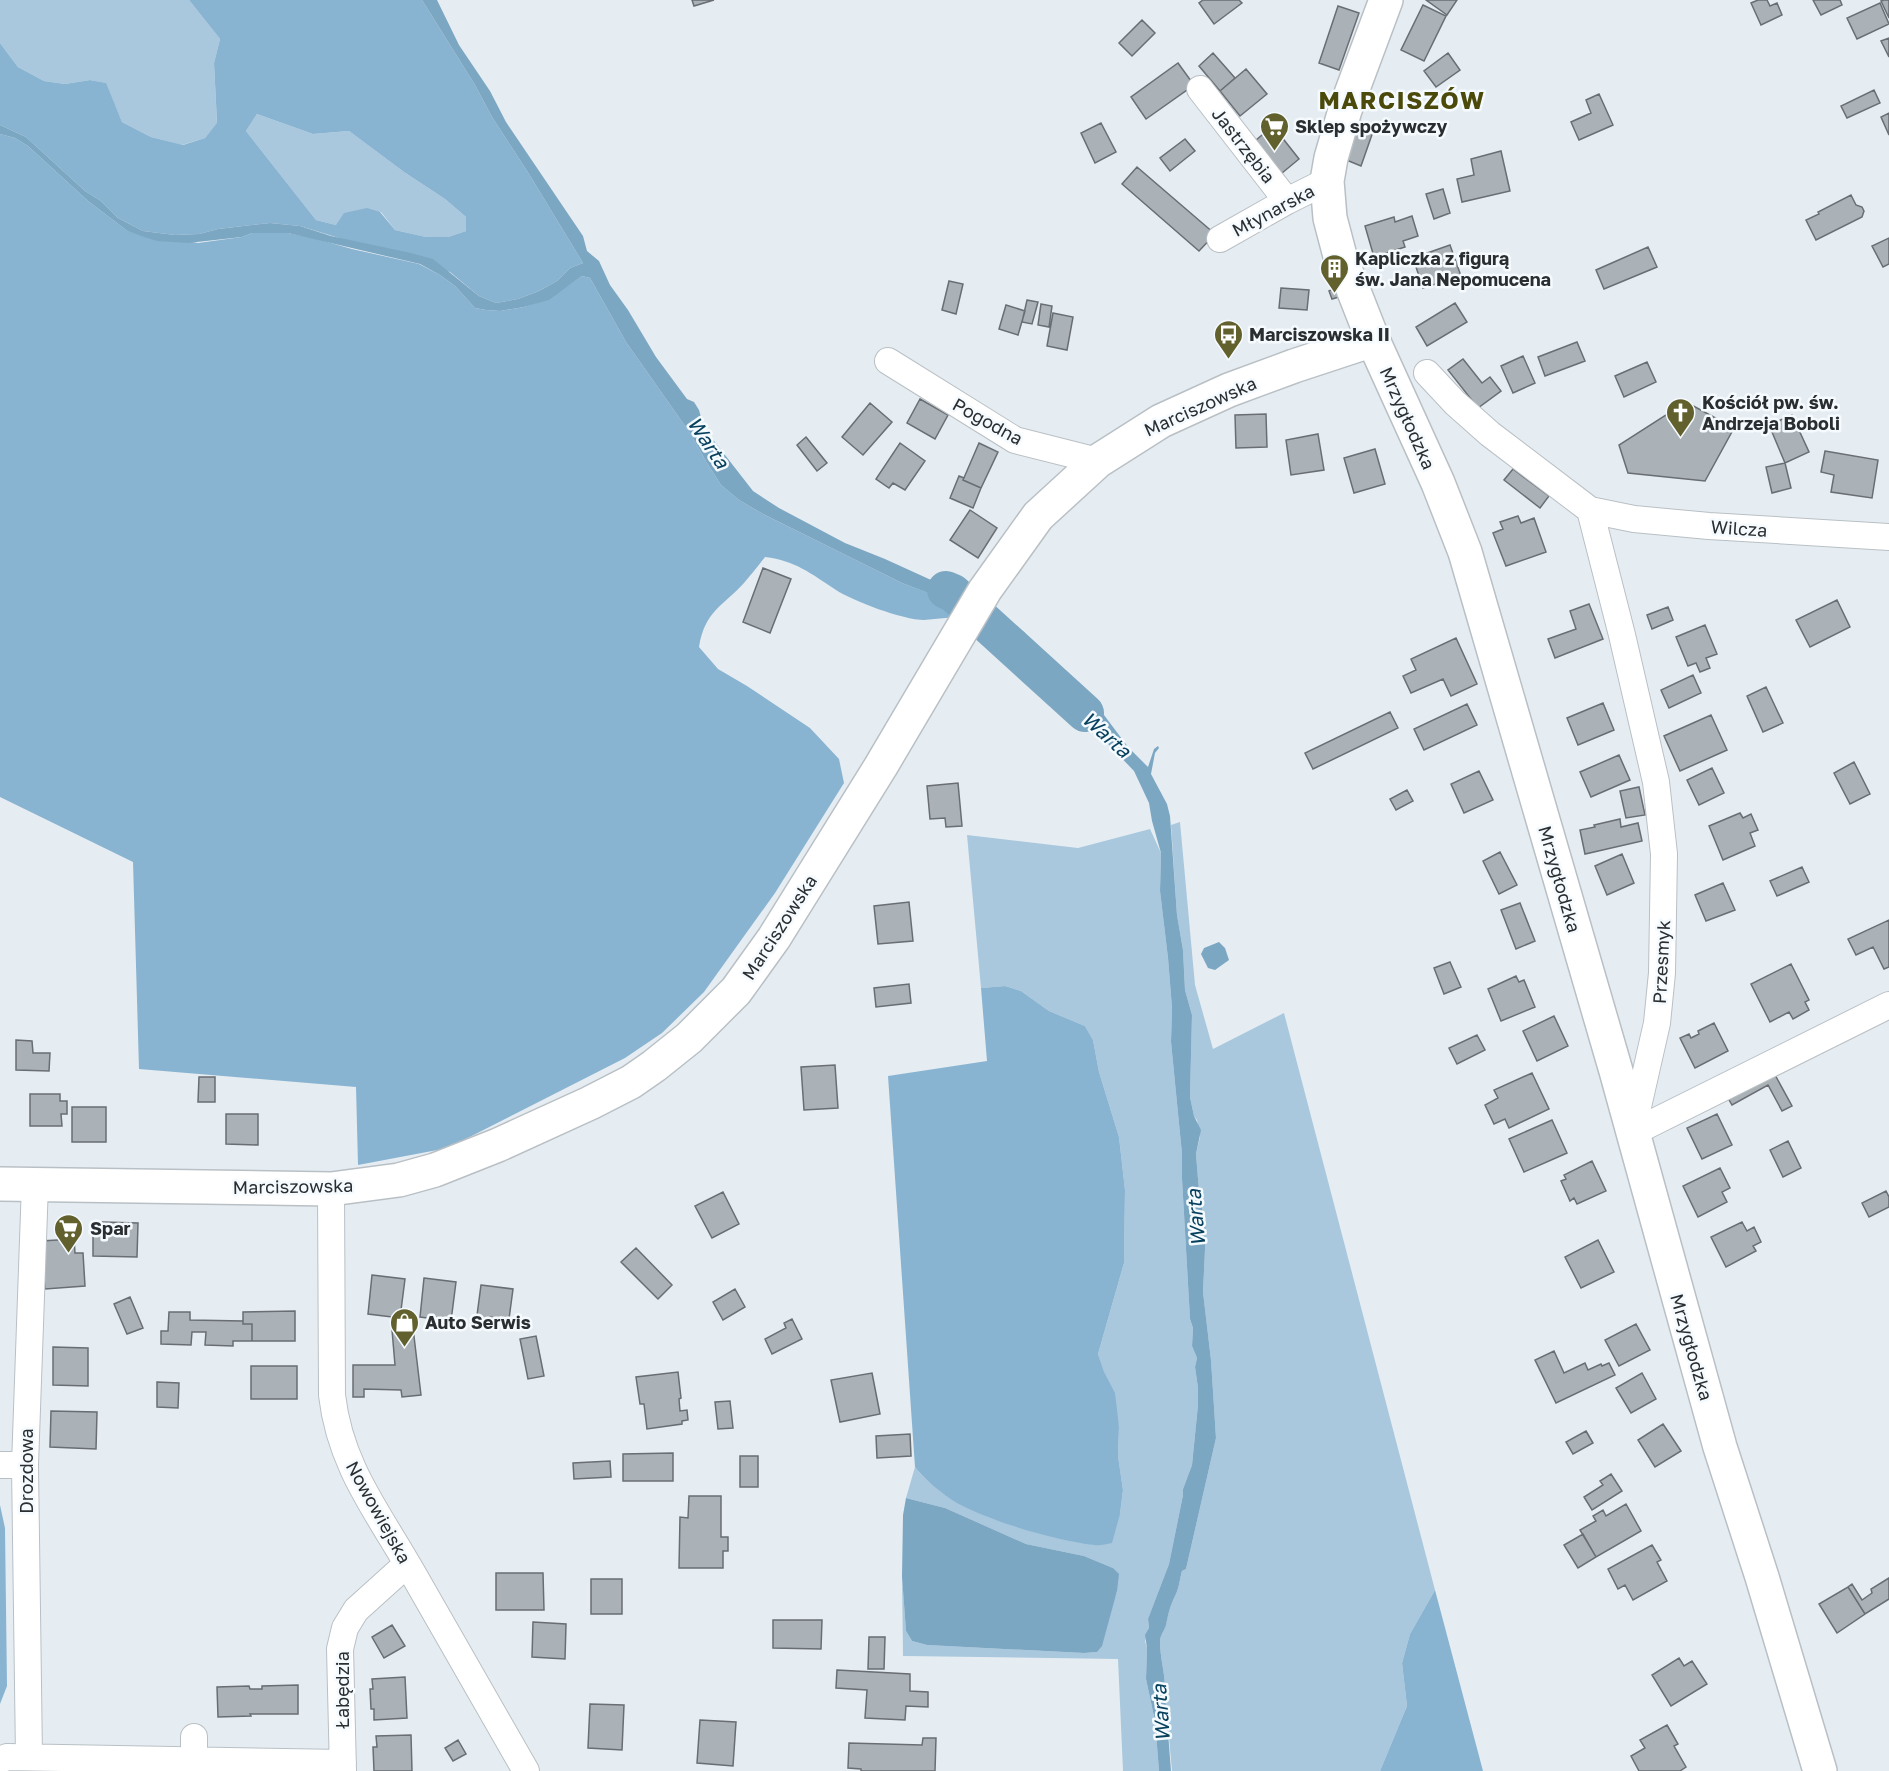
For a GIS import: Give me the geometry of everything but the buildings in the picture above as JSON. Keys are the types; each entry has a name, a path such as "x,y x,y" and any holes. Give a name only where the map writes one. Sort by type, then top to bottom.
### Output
{"street":[{"name":"Mrzygłodzka","path":"1386,0 1345,110 1331,158 1327,182 1334,237 1373,340 1465,552 1553,853 1720,1447 1769,1599 1820,1771"},
{"name":"Jastrzębia","path":"1200,89 1287,201"},
{"name":"Młynarska","path":"1220,239 1287,201 1327,182"},
{"name":"Marciszowska","path":"0,1184 331,1189 364,1186 417,1176 498,1145 631,1082 689,1038 736,991 774,939 985,590 1038,516 1098,461 1161,421 1229,390 1373,340"},
{"name":"Pogodna","path":"888,361 1015,440 1098,461"},
{"path":"1427,373 1455,403 1490,434 1590,510"},
{"name":"Przesmyk","path":"1590,510 1656,782 1664,854 1662,973 1657,1023 1632,1132"},
{"name":"Wilcza","path":"1590,510 1634,519 1709,526 1889,537"},
{"path":"1632,1132 1889,1005"},
{"name":"Drozdowa","path":"28,1757 13,1465 35,1184"},
{"name":"Nowowiejska","path":"331,1189 332,1395 334,1418 342,1442 362,1489 526,1771"},
{"name":"Łabędzia","path":"343,1767 340,1648 345,1628 356,1611 407,1564"},
{"path":"0,1760 7,1757 28,1757 138,1766 194,1749 343,1767"}],"shaded area":[{"path":"0,0 189,0 220,39 214,63 217,124 205,138 182,145 151,137 122,122 105,83 90,80 65,84 44,81 18,67 0,43"},
{"path":"189,0 422,0 583,263 570,268 557,281 539,291 518,299 496,303 479,296 450,272 300,226 270,223 218,229 199,234 175,235 143,231 118,218 26,137 0,125 0,43 18,67 44,81 65,84 90,80 106,83 122,122 151,137 183,145 205,138 217,123 214,63 220,39","holes":["257,114 313,134 349,131 445,199 466,217 466,231 448,237 426,237 395,230 380,212 367,208 344,213 336,225 316,220 246,131"]},
{"path":"257,114 313,134 349,131 445,199 466,217 466,231 448,237 426,237 395,230 381,212 336,225 316,220 246,131"},
{"path":"0,134 15,138 28,146 88,201 126,230 198,243 269,232 313,238 419,264 455,286 475,308 486,310 500,311 524,307 549,299 582,276 590,278 626,342 690,433 721,485 739,500 763,514 902,583 953,602 958,606 956,617 924,620 904,617 854,599 786,561 765,557 744,583 710,617 705,625 699,647 718,669 810,728 839,759 844,783 775,893 704,992 662,1033 625,1058 448,1148 358,1165 356,1087 139,1069 133,862 0,797"},
{"path":"1180,822 1195,985 1213,1049 1284,1013 1435,1590 1410,1634 1402,1663 1407,1706 1380,1771 1172,1771 1160,1639 1182,1571 1186,1569 1216,1438 1211,1360 1203,1292 1206,1229 1199,1191 1196,1154 1200,1137 1190,1097 1192,1015 1185,990 1171,825"},
{"path":"1150,829 1161,853 1160,891 1172,1008 1171,1042 1182,1154 1190,1319 1193,1328 1192,1346 1197,1358 1195,1367 1198,1405 1192,1465 1183,1489 1169,1564 1148,1619 1149,1628 1145,1641 1147,1648 1146,1679 1155,1721 1159,1771 1123,1771 1118,1659 903,1656 902,1577 906,1631 912,1641 927,1645 1097,1652 1117,1591 1113,1568 1084,1556 1026,1544 945,1508 906,1498 915,1467 932,1485 974,1511 998,1521 1048,1535 1096,1545 1120,1514 1123,1490 1118,1456 1119,1427 1098,1354 1124,1263 1125,1190 1119,1137 1099,1072 1093,1040 1085,1026 1049,1011 1021,991 1005,986 981,988 967,835 1078,848"},
{"path":"1005,986 1021,991 1049,1011 1085,1026 1093,1040 1099,1072 1119,1137 1125,1190 1124,1263 1098,1354 1115,1393 1119,1427 1118,1456 1123,1490 1120,1514 1112,1543 1103,1545 1061,1539 987,1517 946,1496 915,1467 888,1076 987,1061 981,988"},
{"path":"0,1505 5,1528 7,1686 0,1704"},
{"path":"1435,1590 1483,1771 1380,1771 1407,1706 1402,1663 1410,1634"}],"water":[{"path":"422,0 437,0 459,45 490,91 506,122 583,236 587,251 599,261 610,285 656,357 687,399 694,402 704,428 753,491 779,508 845,543 964,595 958,606 902,583 763,514 739,500 721,485 690,433 626,342 590,278 582,276 549,300 500,311 486,310 475,308 455,286 420,264 288,233 252,233 242,237 188,243 157,241 126,230 88,201 28,146 15,138 0,134 0,125 26,137 118,218 143,231 175,235 199,234 218,229 270,223 300,226 331,236 433,259 479,296 496,303 518,299 539,291 557,281 570,268 583,263"},
{"path":"1000,611 1042,652 1024,671 984,638"},
{"path":"1059,666 1095,703 1128,747 1148,767 1154,749 1158,746 1159,748 1155,753 1151,774 1167,804 1170,816 1185,990 1192,1015 1190,1097 1194,1116 1201,1130 1196,1154 1199,1191 1206,1229 1203,1292 1211,1360 1216,1438 1186,1569 1182,1571 1160,1640 1171,1771 1159,1771 1155,1721 1146,1679 1145,1635 1149,1628 1148,1619 1169,1564 1183,1489 1192,1465 1198,1388 1195,1367 1197,1358 1192,1346 1193,1328 1190,1319 1182,1154 1171,1042 1172,1008 1160,891 1161,853 1149,803 1134,771 1060,694 1039,685"},
{"path":"1219,942 1225,948 1229,960 1215,970 1208,968 1201,954 1204,948"},
{"path":"906,1498 945,1508 1026,1544 1084,1556 1113,1568 1119,1574 1117,1591 1102,1646 1097,1652 1084,1653 927,1645 912,1641 906,1631 902,1577 903,1515"}],"waterway":[{"name":"Warta","path":"946,590 953,593 1085,713"}],"place":[{"name":"Sklep spożywczy","path":"1274,152"},
{"name":"Kapliczka z figurą św. Jana Nepomucena","path":"1334,294"},
{"name":"Marciszowska II","path":"1228,360"},
{"name":"Kościół pw. św. Andrzeja Boboli","path":"1681,438"},
{"name":"Spar","path":"69,1254"},
{"name":"Auto Serwis","path":"404,1348"}],"district":[{"name":"MARCISZÓW","path":"1402,99"}]}
